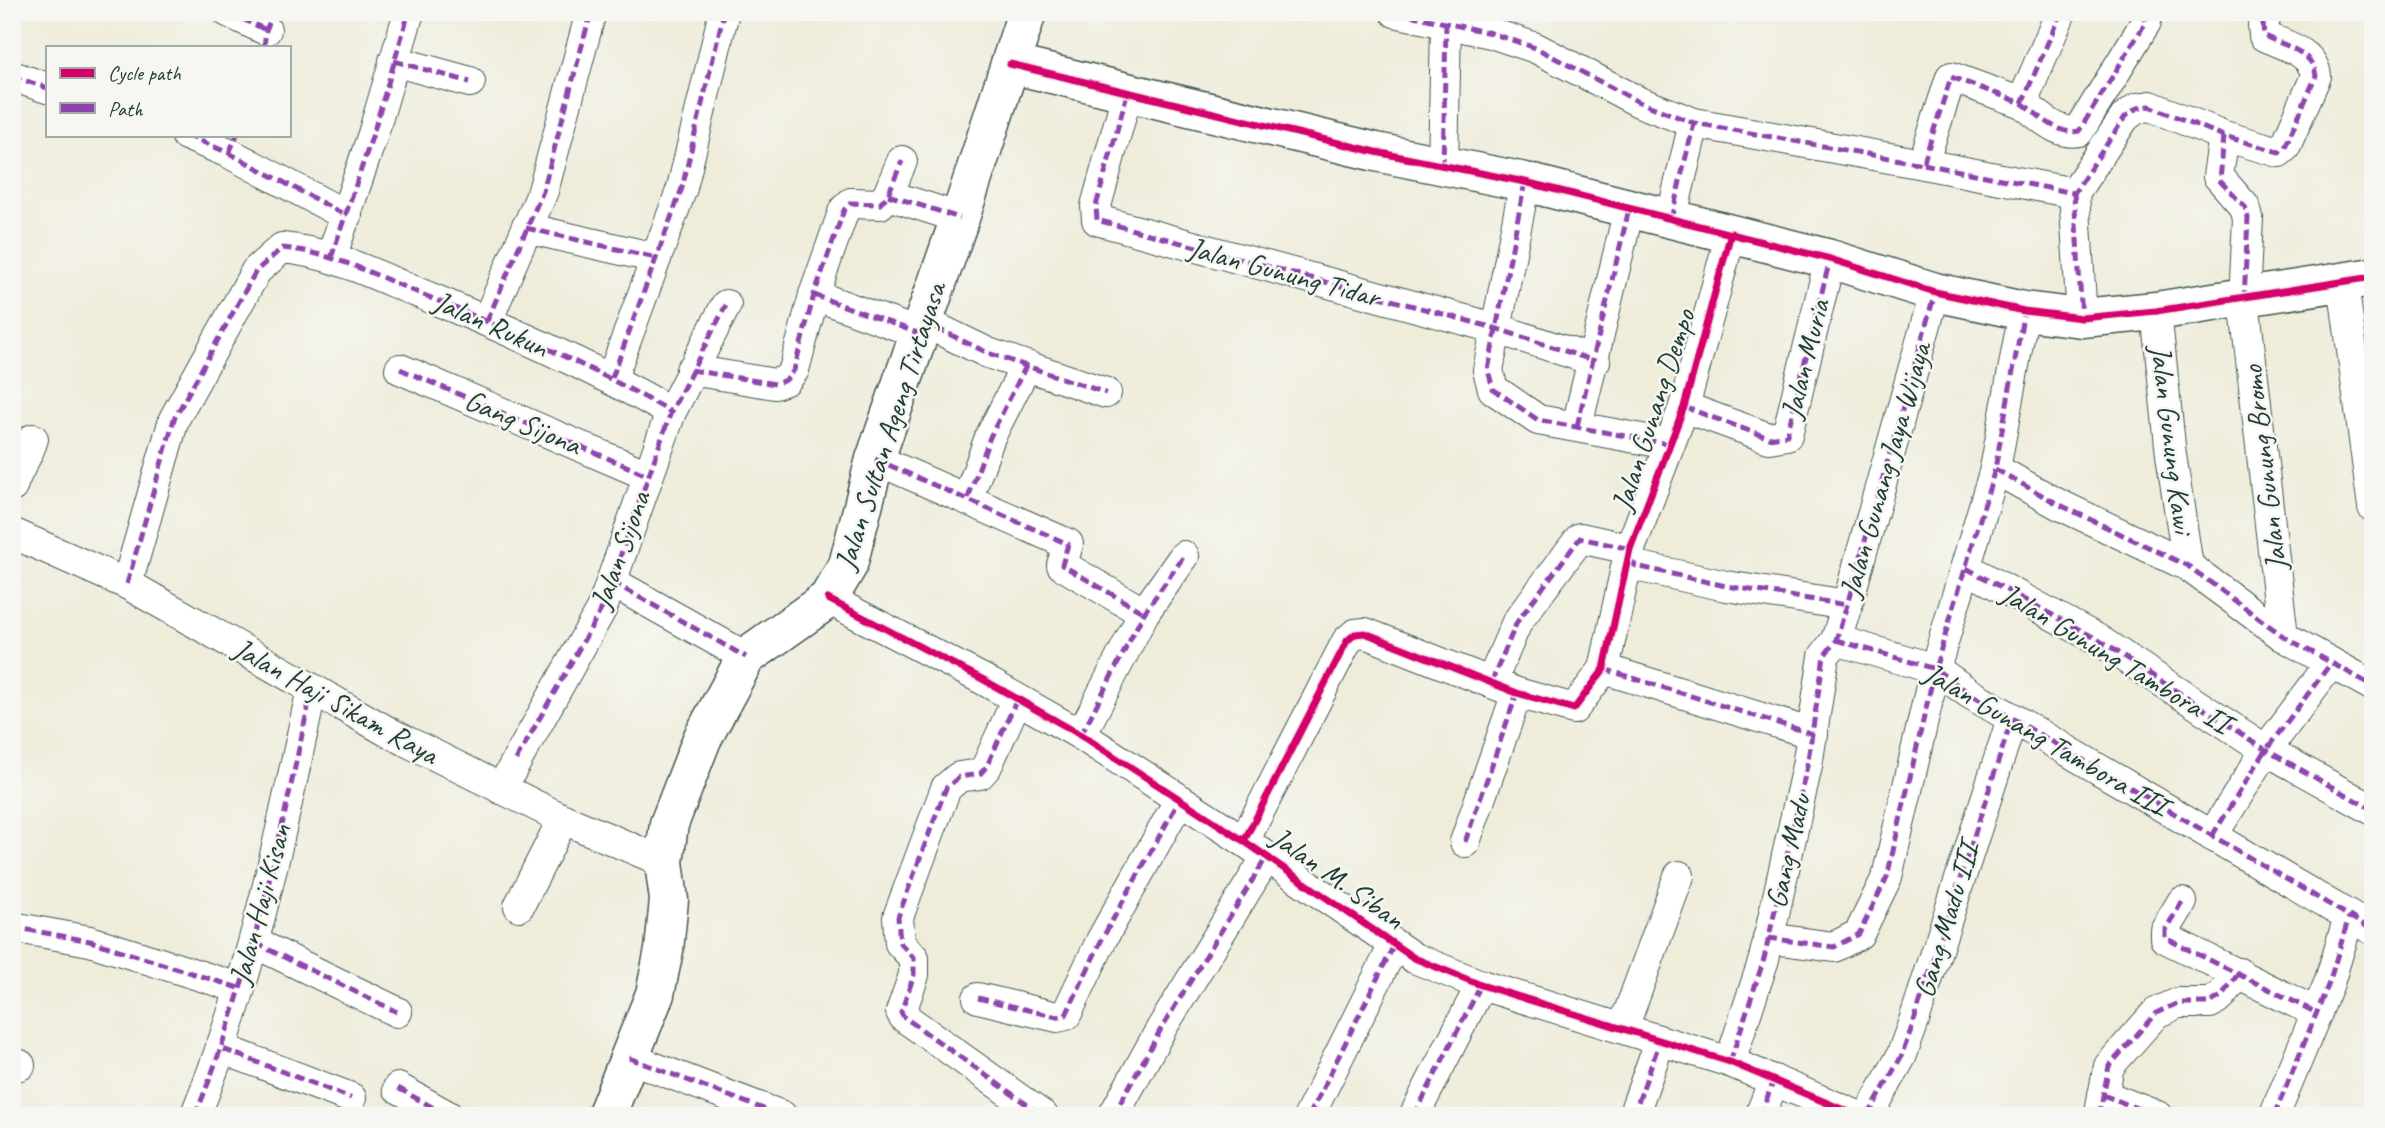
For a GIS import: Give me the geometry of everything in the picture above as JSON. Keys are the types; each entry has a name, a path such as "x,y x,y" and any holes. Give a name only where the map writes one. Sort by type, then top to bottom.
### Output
{"street":[{"path":"228,12 268,30"},
{"path":"128,584 174,419 256,271 282,248 317,254 347,216 409,12"},
{"path":"486,321 543,191 591,12"},
{"path":"612,378 682,188 724,12"},
{"name":"Jalan Sultan Ageng Tirtayasa","path":"606,1116 655,994 664,950 668,900 664,862 669,824 698,751 746,657 828,600 848,565 875,459 960,218 1027,12"},
{"path":"2022,103 2061,12"},
{"path":"1923,164 1951,77 2022,103 2060,131 2079,131 2146,22 2145,12"},
{"path":"2082,318 2074,193 2125,117 2137,108 2150,106 2224,136 2279,152 2285,147 2316,76 2314,63 2306,55 2264,36 2263,24 2268,12"},
{"path":"1405,13 1490,33 1536,48 1639,102 1694,123 2074,193"},
{"path":"1443,167 1446,24"},
{"path":"394,61 470,82"},
{"path":"1010,64 1127,94 1443,167 1525,182 1830,258 1934,296 2024,311 2082,318 2156,312 2358,280 2373,507"},
{"path":"12,76 46,88"},
{"name":"Jalan Gunung Tidar","path":"1127,94 1096,206 1097,220 1498,329 1595,361"},
{"path":"1671,219 1694,123"},
{"path":"191,136 233,144 347,216"},
{"name":"Jalan Gunung Bromo","path":"2224,136 2220,181 2245,207 2248,218 2244,300 2283,636"},
{"path":"691,370 775,384 786,380 794,370 814,295 844,211 851,203 880,204 888,195 902,161"},
{"path":"1525,182 1488,370 1493,388 1538,420 1669,444"},
{"path":"888,195 960,218"},
{"path":"1577,426 1595,361 1629,209"},
{"path":"526,228 656,258"},
{"name":"Jalan Gunang Dempo","path":"1604,668 1629,554 1684,407 1731,233"},
{"name":"Jalan Rukun","path":"317,254 486,321 612,378 671,412"},
{"name":"Jalan Muria","path":"1684,407 1769,438 1787,435 1830,258"},
{"path":"814,295 920,327 1106,393"},
{"name":"Jalan Gunang Jaya Wijaya","path":"1836,640 1934,296"},
{"name":"Jalan Sijona","path":"501,789 602,608 671,412 726,305"},
{"path":"1768,939 1834,947 1859,934 1887,877 1935,669 1995,469 2024,311"},
{"name":"Jalan Gunung Kawi","path":"2156,312 2171,455 2189,566"},
{"path":"968,498 990,437 1026,366"},
{"name":"Gang Sijona","path":"400,369 647,475"},
{"path":"12,487 16,473 28,458 33,439"},
{"path":"875,459 1068,544 1062,565 1144,613"},
{"path":"1995,469 2058,504 2189,566 2283,636 2373,686"},
{"name":"Jalan Haji Sikam Raya","path":"12,533 128,584 392,734 563,819 664,862"},
{"path":"1465,842 1504,688 1517,622 1580,538 1629,554 1636,566 1726,586 1847,605"},
{"path":"1081,735 1144,613 1184,556"},
{"name":"Jalan Gunung Tambora II","path":"1966,568 2097,639 2266,750 2373,810"},
{"path":"612,582 746,657"},
{"name":"Jalan M. Siban","path":"828,600 1081,735 1414,958 1480,985 1730,1062 1858,1116"},
{"path":"1114,1116 1255,850 1347,641 1355,634 1365,633 1504,688 1574,709 1604,668 1813,734"},
{"name":"Jalan Gunang Tambora III","path":"1836,640 1935,669 2012,719 2361,924"},
{"name":"Gang Madu","path":"1730,1062 1768,939 1813,734 1825,656 1836,640"},
{"path":"2212,836 2266,750 2331,663"},
{"name":"Jalan Haji Kisan","path":"195,1116 223,1049 239,988 255,943 312,689"},
{"path":"1017,699 981,774 959,777 946,788 898,917 900,943 914,958 914,975 901,1012 904,1017 1043,1116"},
{"name":"Gang Madu III","path":"1868,1116 1901,1057 1913,1024 2012,719"},
{"path":"978,998 1057,1017 1066,1015 1102,939 1179,801"},
{"path":"519,906 563,819"},
{"path":"1623,1028 1679,876"},
{"path":"2182,902 2165,930 2165,938 2317,1013"},
{"path":"2274,1116 2317,1013 2361,924"},
{"path":"12,927 90,941 239,988"},
{"path":"255,943 397,1012"},
{"path":"1309,1116 1394,945"},
{"path":"2157,1116 2101,1106 2109,1066 2156,1013 2178,1003 2210,1003 2221,996 2239,974"},
{"path":"1414,1116 1480,985"},
{"path":"1633,1116 1660,1041"},
{"path":"223,1049 351,1098"},
{"path":"629,1058 782,1116"},
{"path":"1760,1116 1774,1080"},
{"path":"398,1088 448,1116"}],"marked path":[{"path":"228,12 266,30"},
{"path":"264,46 266,30 274,12"},
{"path":"331,258 373,134 409,12"},
{"path":"487,321 543,191 591,12"},
{"path":"612,378 682,188 724,12"},
{"path":"1395,12 1491,33 1536,48 1639,102 1694,123 1923,164 1951,77 2022,103 2061,12"},
{"path":"2022,103 2056,128 2079,131 2146,22 2145,12"},
{"path":"2244,300 2248,218 2245,207 2220,181 2224,136 2279,152 2285,147 2316,76 2314,68 2304,55 2264,36 2263,24 2268,12"},
{"path":"1443,167 1446,24"},
{"path":"394,61 470,82"},
{"path":"12,76 46,88"},
{"path":"1127,94 1096,206 1097,220 1498,329 1595,361"},
{"path":"1923,164 2074,193 2125,117 2137,108 2150,106 2224,136"},
{"path":"1671,219 1694,123"},
{"path":"188,136 229,153 347,216"},
{"path":"229,153 237,136"},
{"path":"691,370 775,384 786,380 794,370 814,295 844,210 851,203 880,204 888,195 902,161"},
{"path":"1525,182 1488,370 1493,389 1538,420 1669,444"},
{"path":"2074,193 2082,318"},
{"path":"888,195 960,218"},
{"path":"1577,426 1629,209"},
{"path":"526,228 656,258"},
{"path":"127,584 174,419 256,271 282,248 350,264 512,333 671,412"},
{"path":"1684,407 1769,438 1787,435 1830,259"},
{"path":"814,295 918,333"},
{"path":"1730,1062 1764,959 1807,766 1824,656 1836,640 1847,605 1933,300"},
{"path":"516,760 602,608 671,412 726,305"},
{"path":"1768,938 1834,947 1859,934 1887,877 1935,669 1995,469 2024,311"},
{"path":"922,321 988,353 1106,393"},
{"path":"968,498 990,437 1026,366"},
{"path":"400,369 647,475"},
{"path":"875,459 1068,544 1062,565 1144,613"},
{"path":"1995,469 2058,504 2188,566 2283,636 2373,686"},
{"path":"1491,683 1517,622 1580,538 1630,549"},
{"path":"1081,735 1144,613 1184,556"},
{"path":"1629,560 1636,566 1726,586 1847,605"},
{"path":"1966,568 2097,639 2266,750 2373,810"},
{"path":"612,582 746,657"},
{"path":"1836,640 1935,669 1969,693 2373,930"},
{"path":"2212,836 2266,750 2331,663"},
{"path":"1604,669 1813,734"},
{"path":"195,1116 233,1012 249,959 312,689"},
{"path":"1465,842 1517,693"},
{"path":"1017,699 987,766 980,774 959,777 946,788 898,917 900,943 914,958 914,975 901,1012 904,1017 1043,1116"},
{"path":"1868,1116 1901,1057 1913,1024 2012,719"},
{"path":"978,998 1057,1017 1066,1015 1102,939 1179,801"},
{"path":"1113,1116 1161,1029 1266,858"},
{"path":"2182,902 2165,930 2165,938 2317,1013"},
{"path":"2274,1116 2329,983 2349,917"},
{"path":"12,927 90,941 239,988"},
{"path":"255,943 397,1012"},
{"path":"1309,1116 1394,945"},
{"path":"2099,1116 2109,1066 2156,1013 2178,1003 2210,1003 2221,996 2239,973"},
{"path":"1414,1116 1481,985"},
{"path":"1633,1116 1660,1041"},
{"path":"223,1049 351,1098"},
{"path":"629,1058 782,1116"},
{"path":"12,1066 20,1065"},
{"path":"1760,1116 1774,1080"},
{"path":"398,1088 448,1116"},
{"path":"2103,1095 2157,1116"}],"cycle path":[{"path":"1010,64 1376,152 1525,182 1830,259 1935,292 2024,311 2082,318 2156,311 2373,277"},
{"path":"1244,841 1347,641 1355,634 1365,633 1517,693 1574,709 1604,669 1630,549 1684,407 1731,233"},
{"path":"828,599 984,680 1081,735 1244,841 1414,958 1481,985 1730,1062 1858,1116"}]}
